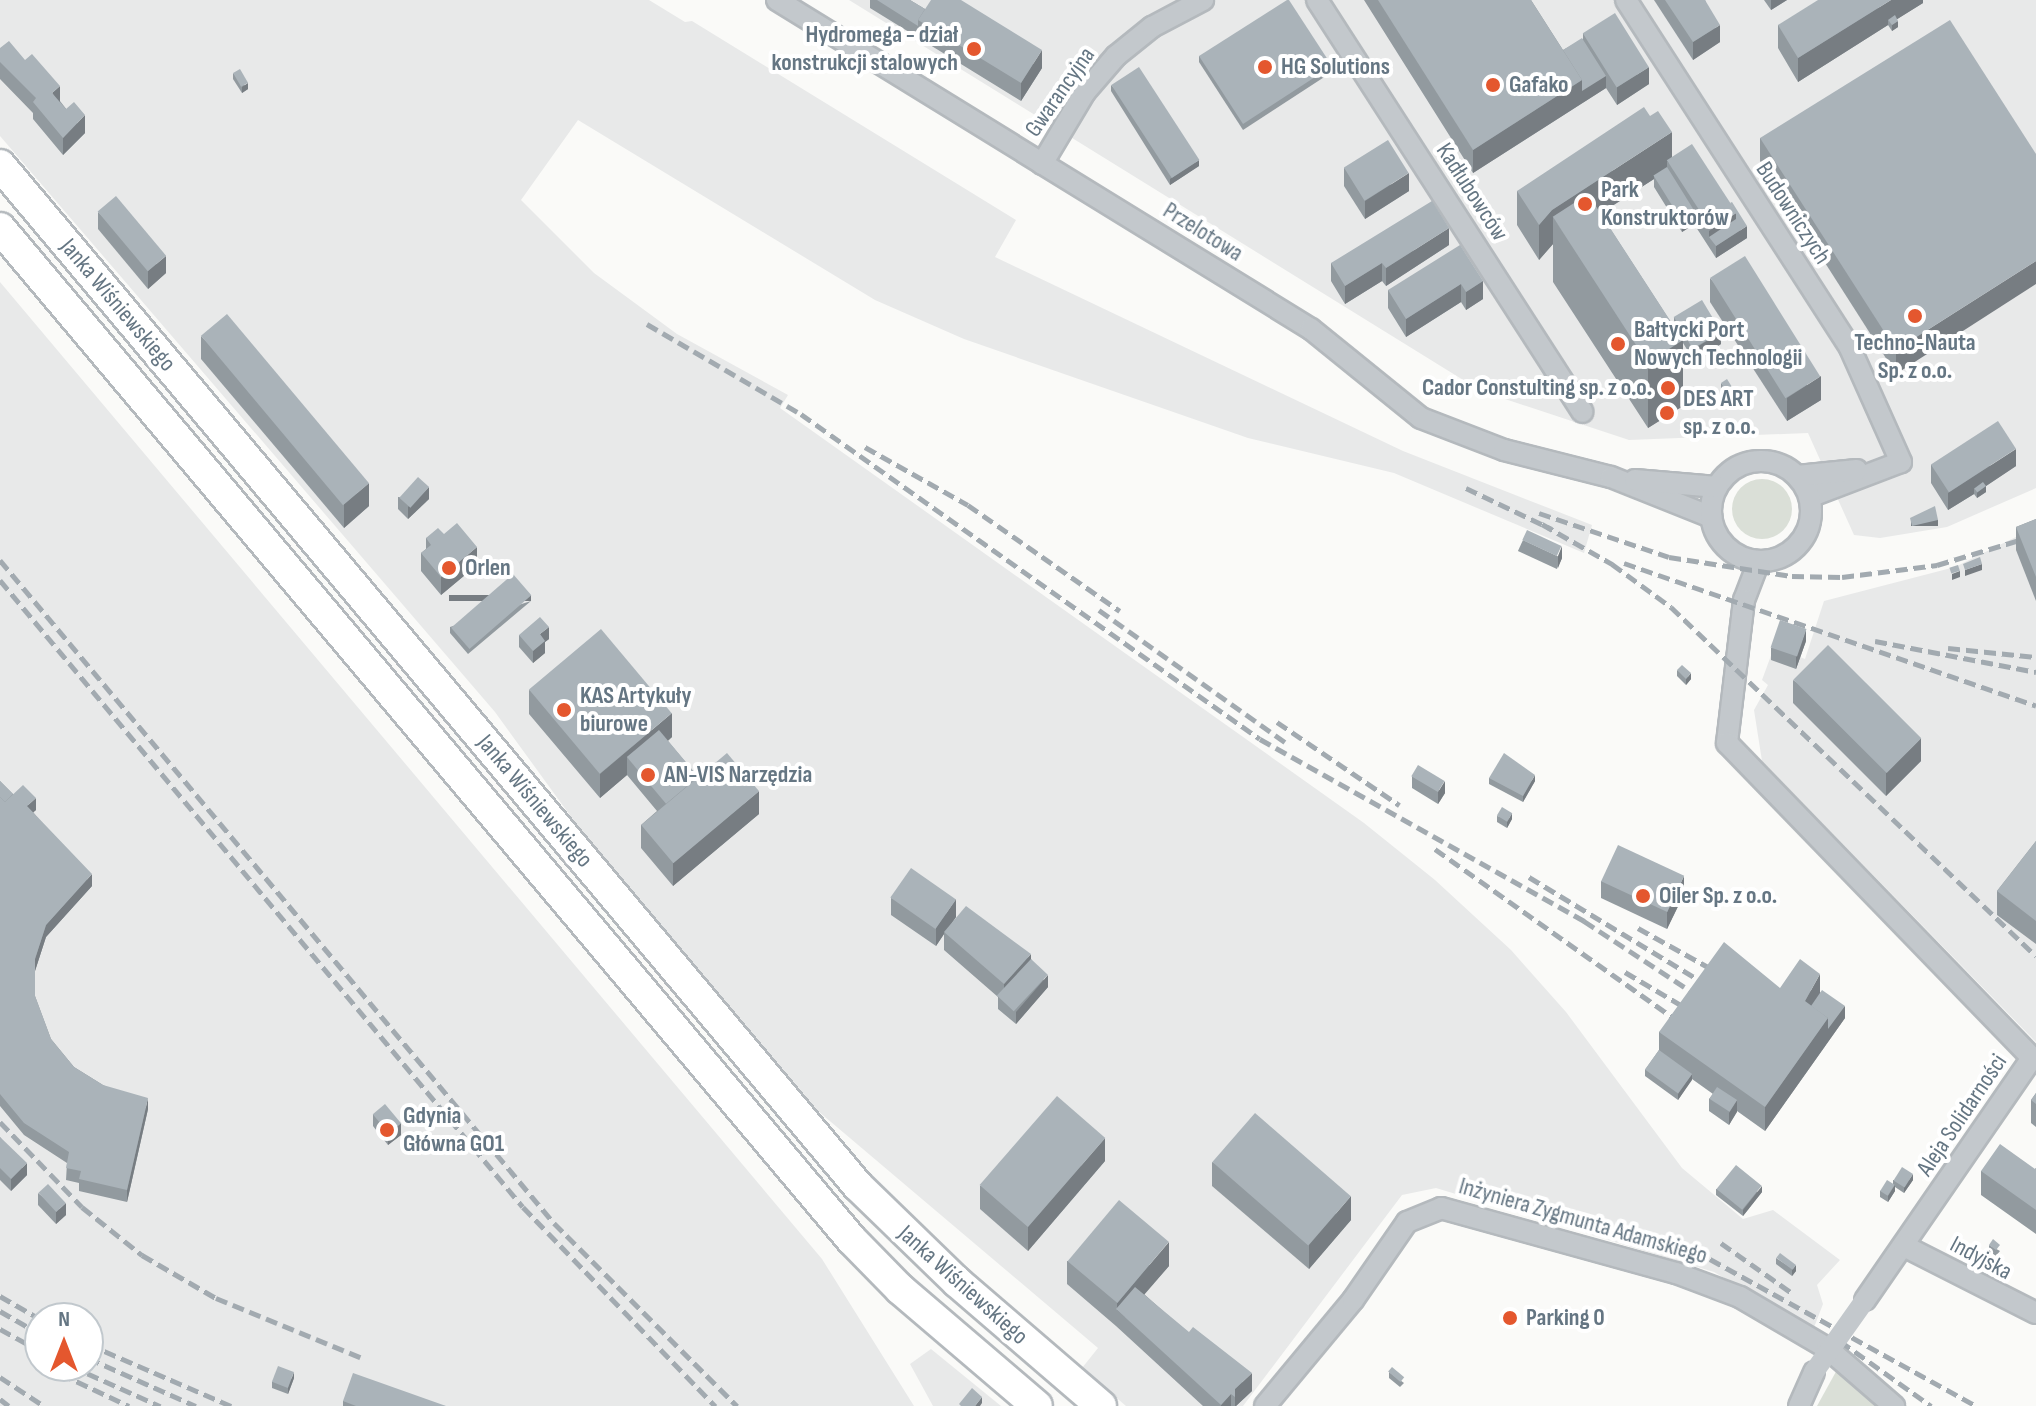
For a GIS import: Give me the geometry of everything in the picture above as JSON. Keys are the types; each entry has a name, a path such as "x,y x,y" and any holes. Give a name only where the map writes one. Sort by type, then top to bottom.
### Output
{"highway":[{"name":"Janka Wiśniewskiego","path":"0,165 858,1186 947,1273 1101,1406"},
{"name":"Janka Wiśniewskiego","path":"0,228 852,1240 900,1289 1037,1406"}],"street":[{"name":"Przelotowa","path":"777,0 1311,329 1421,418 1504,450 1611,477 1711,517"},
{"name":"Gwarancyjna","path":"1042,164 1085,92 1116,56 1152,27 1203,0"},
{"name":"Kadłubowców","path":"1317,0 1583,412"},
{"name":"Budowniczych","path":"1626,0 1850,348 1901,462 1881,468"},
{"path":"1754,461 1784,467 1797,476 1809,497 1809,524 1798,545 1774,560 1759,561 1736,555 1724,545 1711,517 1717,487 1727,474 1754,461"},
{"path":"1797,476 1881,468"},
{"path":"1809,497 1881,468"},
{"name":"Przelotowa","path":"1611,477 1717,487"},
{"path":"1736,555 1744,600"},
{"path":"1744,600 1759,561"},
{"name":"Aleja Solidarności","path":"1744,600 1727,743 2032,1058 1814,1372 1799,1406"},
{"name":"Inżyniera Zygmunta Adamskiego","path":"1265,1406 1353,1300 1407,1222 1441,1208 1676,1273 1740,1297 1827,1348 1894,1406"},
{"name":"Indyjska","path":"1904,1246 2036,1313"}],"shaded area":[{"path":"0,0 649,0 685,22 692,21 1016,220 995,257 1403,451 1592,525 1584,553 1394,473 1248,438 964,339 875,300 578,120 521,200 594,273 677,334 788,395 780,408 1364,823 1435,880 1511,950 1566,1012 1682,1168 1743,1219 1773,1210 1840,1260 1817,1285 1823,1304 1813,1330 1714,1272 1436,1188 1402,1195 1243,1406 1126,1406 1082,1368 1098,1348 818,1111 577,825 495,712 0,136"},
{"path":"849,0 2036,0 2036,488 1947,527 1880,538 1854,535 1808,433 1629,440 1481,391"},
{"path":"0,282 822,1259 914,1406 0,1406"},
{"path":"1762,479 1783,488 1792,509 1783,530 1762,539 1741,530 1732,509 1741,488"},
{"path":"2036,527 2036,1042 1762,761 1754,710 1768,685 1762,680 1780,631 1806,641 1800,657 1805,659 1824,601 1955,567"},
{"path":"931,1349 1001,1406 933,1406 910,1364"},
{"path":"1838,1368 1872,1399 1877,1406 1817,1406"}],"building":[{"path":"877,0 910,0 925,9 918,26"},
{"path":"931,0 961,0 1042,50 1021,83 918,20"},
{"name":"HG Solutions","path":"1287,0 1332,66 1243,124 1199,56"},
{"name":"Gafako","path":"1378,0 1531,0 1582,80 1473,150"},
{"path":"1665,0 1705,0 1720,25 1693,42"},
{"path":"1818,0 1891,0 1798,58 1778,25"},
{"path":"1615,13 1649,67 1617,87 1583,33"},
{"path":"1895,15 1898,21 1892,25 1888,20"},
{"path":"1950,20 2036,154 2036,261 1896,350 1760,138"},
{"path":"1582,38 1606,76 1582,91 1582,80 1563,50"},
{"path":"9,41 25,60 32,54 60,86 52,93 66,109 74,102 85,115 63,138 33,102 36,98 0,62 0,48"},
{"path":"1139,67 1199,160 1172,178 1111,85"},
{"path":"240,69 248,83 241,87 233,73"},
{"path":"1644,107 1650,116 1658,111 1672,132 1552,210 1539,225 1517,191"},
{"path":"1388,140 1409,173 1365,201 1344,168"},
{"path":"1692,144 1737,213 1712,229 1667,160"},
{"path":"1667,167 1695,212 1682,220 1653,175"},
{"path":"1588,194 1683,340 1648,363 1553,217"},
{"path":"116,196 166,256 148,271 98,211"},
{"path":"1432,201 1449,228 1386,268 1382,263 1345,286 1331,263"},
{"path":"1732,202 1747,226 1716,246 1709,237 1736,219"},
{"path":"1460,245 1483,281 1466,292 1461,284 1406,319 1388,290"},
{"path":"1745,256 1820,376 1785,398 1710,278"},
{"path":"1702,300 1721,332 1693,349 1674,317"},
{"path":"227,314 369,483 343,505 201,336"},
{"path":"1727,379 1737,395 1732,399 1721,383"},
{"path":"1998,421 2016,449 1949,492 1931,465"},
{"path":"418,477 429,487 410,508 399,498"},
{"path":"1983,482 1986,486 1977,493 1974,489"},
{"path":"1935,506 1938,520 1912,526 1910,518"},
{"path":"2036,519 2036,577 2016,527"},
{"path":"457,523 477,547 441,577 421,553 431,545 426,538 438,528 444,534"},
{"path":"1527,530 1561,546 1557,556 1522,540"},
{"path":"1980,557 1982,564 1965,570 1963,564"},
{"path":"1958,565 1960,571 1951,573 1949,568"},
{"path":"513,574 531,595 469,649 451,628"},
{"path":"540,617 549,627 540,634 545,641 533,651 519,635"},
{"path":"1780,620 1806,629 1797,657 1771,647"},
{"path":"601,629 672,713 600,774 529,689"},
{"path":"1828,645 1921,738 1887,773 1793,680"},
{"path":"1682,665 1691,673 1686,679 1677,670"},
{"path":"659,730 698,777 666,804 627,757"},
{"path":"727,753 759,791 673,863 641,825"},
{"path":"1504,753 1535,775 1523,796 1489,778"},
{"path":"1418,765 1445,781 1438,792 1411,776"},
{"path":"0,781 13,794 5,802 0,797"},
{"path":"23,785 36,798 27,806 92,874 46,925 35,959 35,996 51,1039 74,1067 103,1085 148,1098 127,1190 79,1179 81,1171 66,1168 69,1152 24,1123 0,1094 0,797 5,802"},
{"path":"1502,807 1512,813 1507,822 1497,816"},
{"path":"2036,841 2036,921 1997,891"},
{"path":"1618,845 1684,876 1667,912 1601,881"},
{"path":"911,868 956,900 935,929 890,897"},
{"path":"966,906 1031,954 1004,984 944,932"},
{"path":"1724,942 1780,988 1800,959 1820,974 1805,1001 1828,1018 1765,1107 1659,1032"},
{"path":"1031,959 1048,975 1014,1011 997,996"},
{"path":"1822,990 1845,1006 1828,1029 1828,1018 1811,1006"},
{"path":"1659,1050 1692,1074 1678,1094 1645,1069"},
{"path":"1717,1087 1737,1100 1730,1112 1709,1099"},
{"path":"1057,1096 1105,1138 1028,1227 980,1185"},
{"path":"385,1104 401,1123 389,1133 373,1114"},
{"path":"1255,1113 1351,1196 1308,1245 1212,1162"},
{"path":"0,1137 27,1163 11,1179 0,1168"},
{"path":"2000,1144 2036,1168 2036,1210 1981,1171"},
{"path":"1736,1165 1762,1186 1742,1210 1716,1189"},
{"path":"1902,1167 1913,1174 1905,1187 1894,1181"},
{"path":"1887,1180 1895,1185 1888,1196 1880,1191"},
{"path":"48,1184 66,1203 56,1212 38,1193"},
{"path":"1119,1200 1169,1242 1117,1303 1068,1261"},
{"path":"1993,1239 2000,1245 1996,1250 1989,1245"},
{"path":"1780,1253 1796,1265 1792,1270 1776,1258"},
{"path":"1135,1287 1189,1332 1193,1327 1252,1373 1235,1389 1235,1397 1231,1394 1221,1405 1116,1309"},
{"path":"278,1366 294,1372 288,1388 272,1382"},
{"path":"1392,1367 1404,1377 1400,1382 1388,1372"},
{"path":"353,1373 446,1406 356,1406 343,1401"},
{"path":"972,1388 982,1397 975,1406 961,1406 959,1404"}],"railway":[{"path":"647,324 801,414 1260,739 1584,921 1701,998"},
{"path":"865,447 968,505 1120,611"},
{"path":"1466,488 1552,529"},
{"path":"1539,513 1669,557 1792,576 1842,577 1937,565 2036,535"},
{"path":"1542,524 1612,564 1671,607 2036,956"},
{"path":"0,560 554,1223 737,1406"},
{"path":"1624,563 2036,706"},
{"path":"0,580 523,1207 715,1406"},
{"path":"1099,610 1285,742"},
{"path":"1875,641 2036,672"},
{"path":"1948,648 2036,657"},
{"path":"1277,722 1399,805"},
{"path":"1435,849 1682,1024"},
{"path":"1529,877 1709,986"},
{"path":"1638,928 1719,973"},
{"path":"1625,972 1691,1011"},
{"path":"0,1122 82,1207 142,1255 216,1298 365,1359"},
{"path":"1721,1243 1792,1293"},
{"path":"1710,1259 1976,1406"},
{"path":"0,1296 24,1310"},
{"path":"0,1311 24,1325"},
{"path":"0,1329 24,1342"},
{"path":"1840,1341 1931,1406"},
{"path":"104,1351 231,1406"},
{"path":"104,1365 196,1406"},
{"path":"0,1377 44,1406"},
{"path":"104,1381 160,1406"},
{"path":"78,1382 129,1406"},
{"path":"0,1399 9,1406"}],"place":[{"name":"Hydromega - dział konstrukcji stalowych","path":"974,49"},
{"name":"HG Solutions","path":"1265,67"},
{"name":"Gafako","path":"1493,85"},
{"name":"Park Konstruktorów","path":"1585,204"},
{"name":"Techno-Nauta Sp. z o.o.","path":"1915,316"},
{"name":"Bałtycki Port Nowych Technologii","path":"1618,344"},
{"name":"Cador Constulting sp. z o.o.","path":"1668,388"},
{"name":"DES ART sp. z o.o.","path":"1667,413"},
{"name":"Orlen","path":"449,568"},
{"name":"KAS Artykuły biurowe","path":"564,710"},
{"name":"AN-VIS Narzędzia","path":"648,775"},
{"name":"Oiler Sp. z o.o.","path":"1643,896"},
{"name":"Gdynia Główna GO1","path":"387,1130"},
{"name":"Parking 0","path":"1510,1318"}]}
